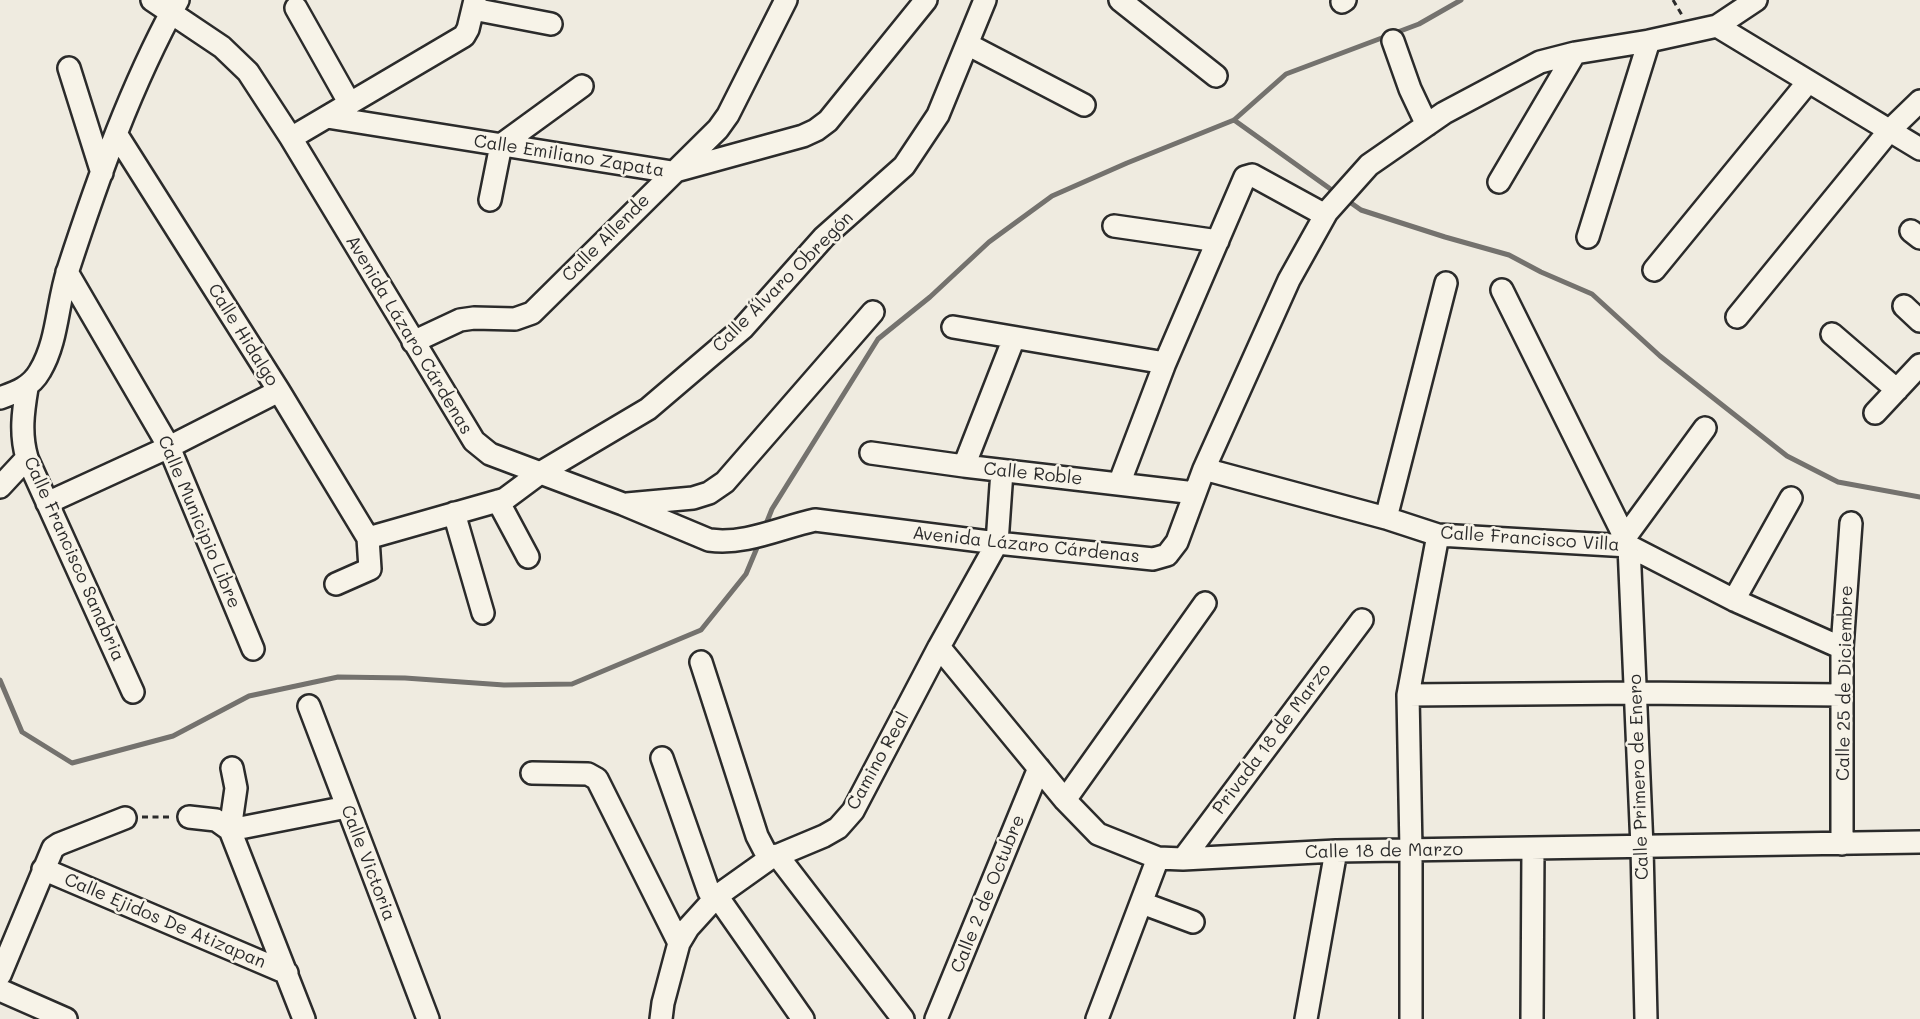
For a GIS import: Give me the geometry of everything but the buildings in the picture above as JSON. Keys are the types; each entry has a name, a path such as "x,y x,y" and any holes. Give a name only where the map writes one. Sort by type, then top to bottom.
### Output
{"street":[{"name":"Avenida Lázaro Cárdenas","path":"152,0 174,7 248,72 291,138 412,342 474,441 490,454 623,504 709,540 749,540 786,526 815,520 997,543 1153,559 1167,555 1177,543 1204,469 1289,280 1326,214 1368,165 1444,113 1540,62 1575,53 1649,41 1717,26"},
{"name":"Calle Allende","path":"412,342 460,320 515,319 532,313 718,129 728,115 786,0"},
{"name":"Calle Emiliano Zapata","path":"327,117 672,172 803,136 816,130 828,121 926,0"},
{"name":"Calle Álvaro Obregón","path":"368,538 505,499 540,473 648,409 742,328 824,237 904,166 938,115 985,0"},
{"path":"1120,0 1216,76"},
{"path":"1756,0 1717,26 1920,149"},
{"path":"291,138 464,36 474,4 551,24"},
{"path":"2,390 27,388 40,371 50,349 67,273 102,172 127,105 174,7"},
{"path":"296,8 350,104"},
{"path":"1393,40 1410,89 1427,124"},
{"path":"1588,237 1649,41"},
{"path":"967,44 1084,105"},
{"path":"1499,182 1575,53"},
{"path":"69,68 102,172"},
{"path":"1654,270 1808,82"},
{"path":"489,200 501,144 582,86"},
{"path":"1737,317 1890,131 1920,101"},
{"name":"Calle Hidalgo","path":"117,135 279,391 368,538"},
{"path":"1119,484 1165,363 1248,175 1326,214"},
{"path":"1113,226 1218,241"},
{"name":"Calle Municipio Libre","path":"67,273 169,447 253,650"},
{"path":"1386,518 1446,283"},
{"name":"Calle Primero de Enero","path":"1502,290 1628,541 1642,847 1646,1019"},
{"path":"1904,306 1920,321"},
{"path":"623,504 693,498 709,493 725,482 873,312"},
{"path":"953,327 1165,363"},
{"path":"1832,334 1897,390"},
{"path":"964,466 1014,338"},
{"path":"1875,413 1920,365"},
{"name":"Calle Francisco Sanabria","path":"27,388 22,426 27,458 133,692"},
{"path":"47,503 169,447 279,391"},
{"path":"1628,541 1705,428"},
{"name":"Calle Roble","path":"871,453 1002,471 1195,493"},
{"path":"0,487 27,458"},
{"name":"Calle Francisco Villa","path":"1204,469 1386,518 1438,535 1628,541 1734,600 1842,648"},
{"name":"Camino Real","path":"666,1014 679,943 688,928 717,896 773,857 838,828 853,811 939,647 997,543 1002,471"},
{"path":"1734,600 1791,498"},
{"path":"498,501 528,557"},
{"path":"454,513 483,613"},
{"name":"Calle 25 de Diciembre","path":"1842,844 1842,648 1851,523"},
{"path":"1411,1019 1408,695 1438,535"},
{"path":"336,584 370,569 368,538"},
{"path":"1065,800 1205,603"},
{"name":"Privada 18 de Marzo","path":"1183,859 1362,620"},
{"name":"Calle 18 de Marzo","path":"939,647 1065,800 1098,834 1158,858 1183,859 1336,851 1920,843"},
{"path":"702,662 757,836 903,1019"},
{"path":"1408,695 1636,693 1842,695"},
{"name":"Calle Victoria","path":"309,706 428,1019"},
{"path":"662,758 709,892 717,896 803,1019"},
{"path":"232,768 236,788 230,830 304,1019"},
{"name":"Calle 2 de Octubre","path":"936,1019 1039,768"},
{"path":"532,773 588,774 597,779 679,943"},
{"path":"189,817 216,820 230,830 347,807"},
{"path":"2,962 53,848 125,818"},
{"path":"1532,1019 1533,848"},
{"path":"1306,1019 1336,851"},
{"path":"1097,1019 1158,858"},
{"name":"Calle Ejidos De Atizapan","path":"43,869 287,973"},
{"path":"1142,903 1193,922"},
{"path":"0,990 66,1019"}],"path":[{"path":"125,818 189,817"}],"waterway":[{"path":"764,529 772,509 878,339 930,297 989,242 1052,196 1234,120 1286,74 1419,24 1461,0"},
{"path":"1234,120 1336,193"},
{"path":"1344,198 1361,210 1509,255 1592,294 1660,356 1787,456 1838,482 1920,497"},
{"path":"0,680 22,732 72,763 173,736 249,696 338,677 405,678 504,685 572,684 701,630 746,574 759,543"}]}
